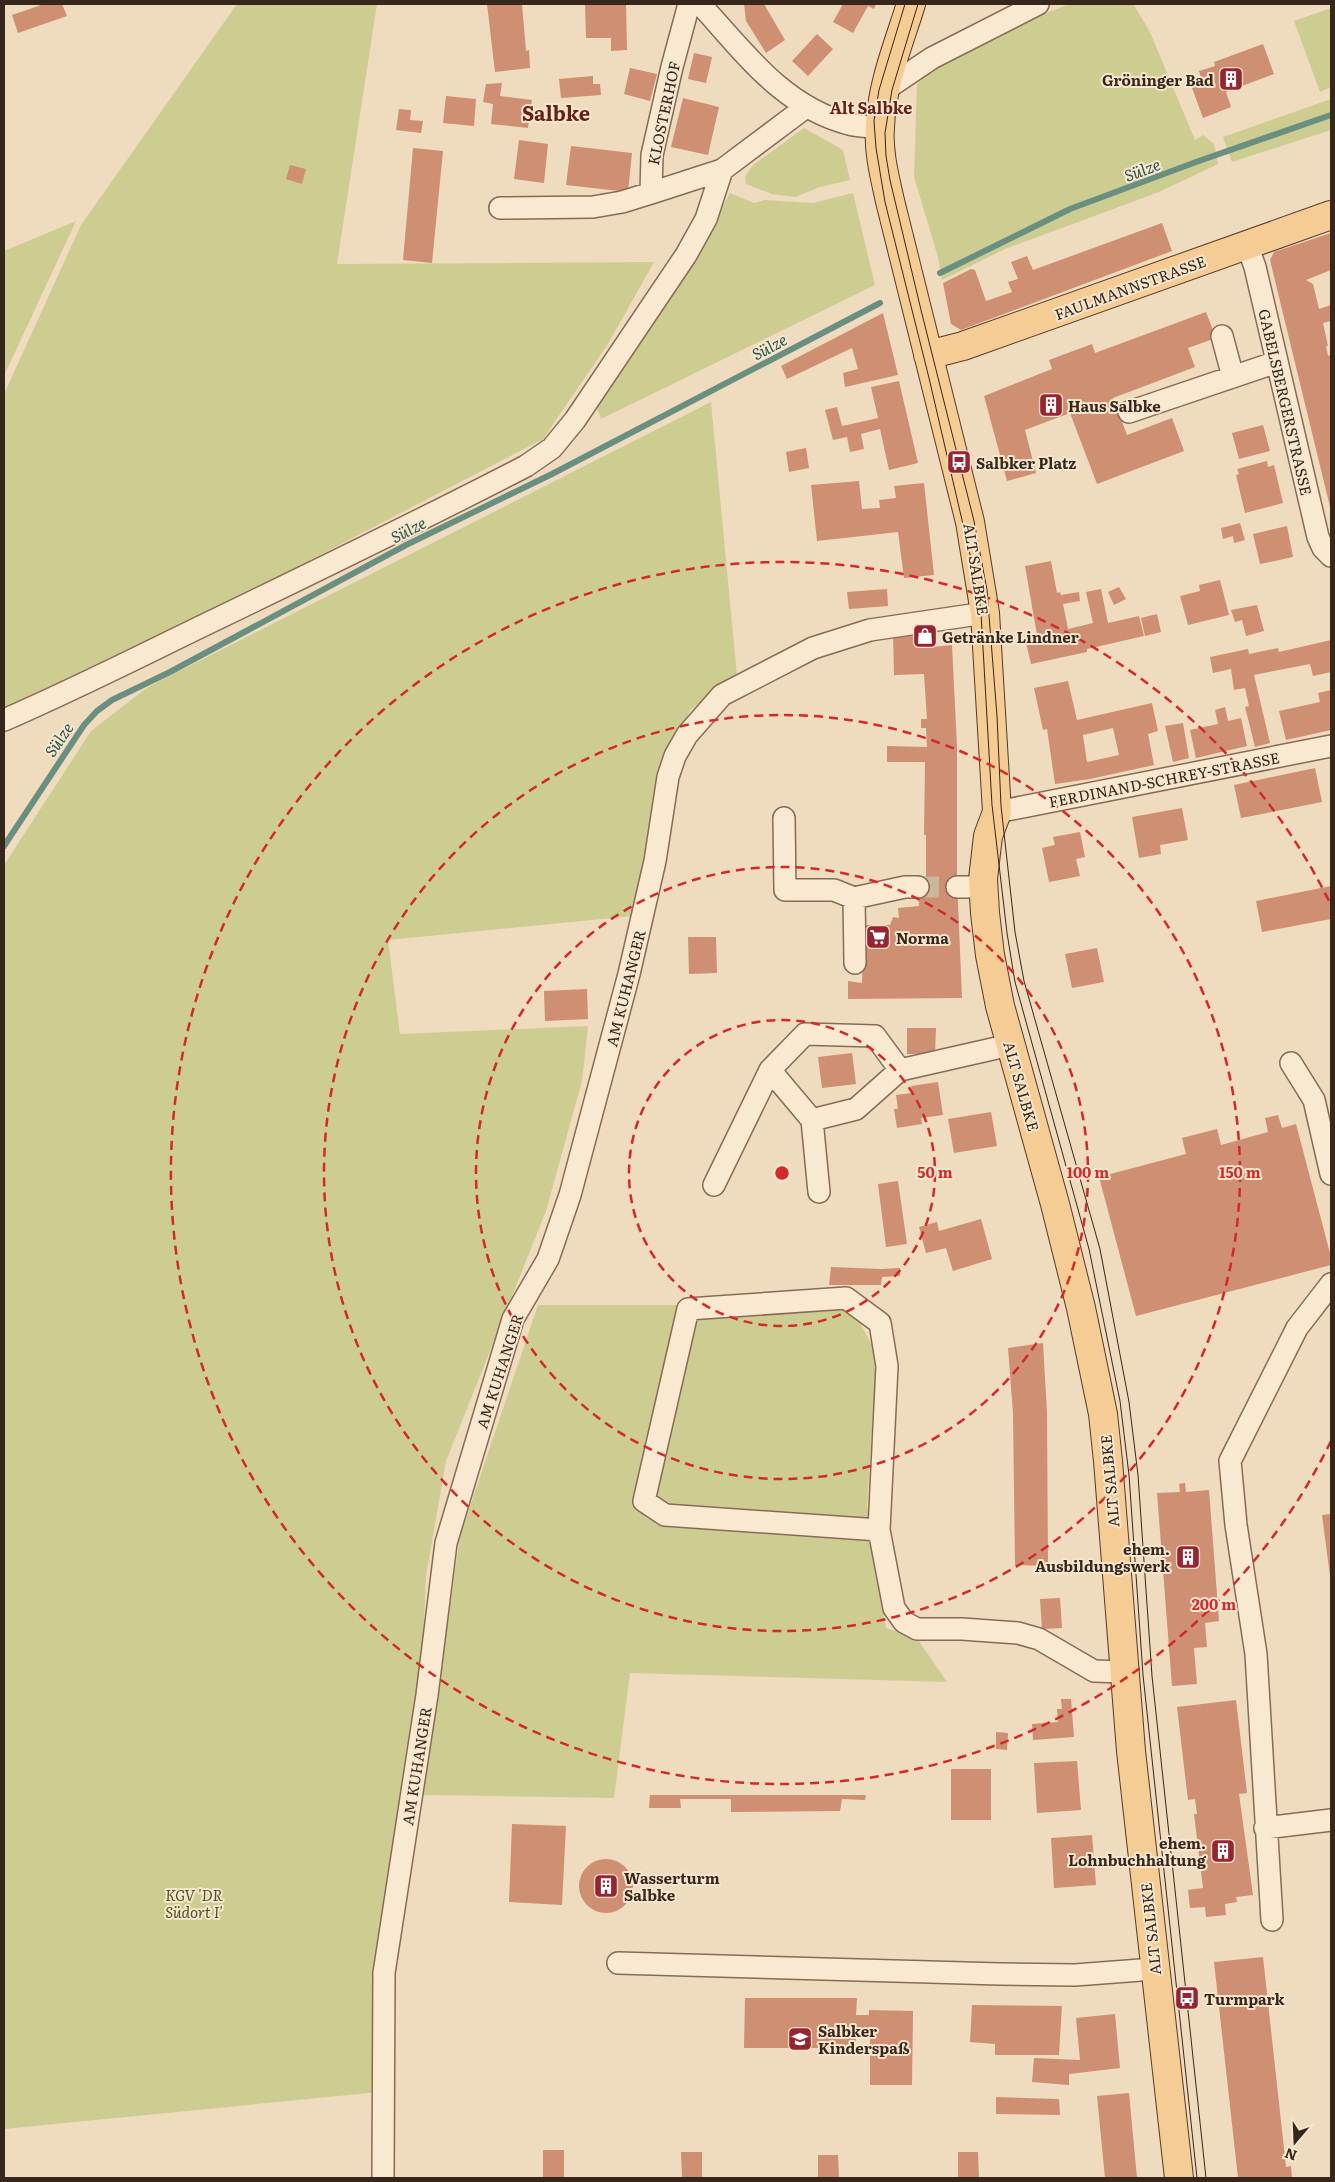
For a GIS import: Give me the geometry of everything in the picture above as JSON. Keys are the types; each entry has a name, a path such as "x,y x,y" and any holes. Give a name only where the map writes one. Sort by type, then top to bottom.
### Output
{"main road":[{"name":"ALT SALBKE","path":"911,4 886,89 880,128 884,169 890,201 970,522 985,613 997,812 986,847 970,887 990,955 1010,1045 1068,1250 1103,1414 1124,1672 1154,1969 1179,2178"},
{"name":"FAULMANNSTRASSE","path":"928,355 963,346 1331,215"}],"street":[{"name":"KLOSTERHOF","path":"651,194 652,155 688,4"},
{"path":"700,4 759,70 806,107 847,124 880,128"},
{"path":"886,89 932,58 1038,4"},
{"path":"500,208 593,207 651,194 722,170 806,107"},
{"path":"4,720 88,683 382,540 546,454 576,420 691,248 709,212 722,170"},
{"name":"GABELSBERGERSTRASSE","path":"1246,245 1255,267 1318,536 1323,548 1331,556"},
{"path":"1222,336 1233,376"},
{"path":"1129,412 1277,362"},
{"name":"AM KUHANGER","path":"384,2178 384,1973 427,1695 446,1543 513,1319 548,1259 570,1195 629,974 655,862 668,777 675,756 687,735 722,695 814,648 870,630 985,613"},
{"name":"FERDINAND-SCHREY-STRASSE","path":"997,812 1331,746"},
{"path":"784,818 785,890 834,890 854,898 905,887 918,887"},
{"path":"854,898 855,963"},
{"path":"714,1185 770,1070 805,1034 875,1036 900,1070"},
{"path":"812,1120 856,1109 900,1070 1010,1045"},
{"path":"1291,1063 1314,1100 1331,1174"},
{"path":"770,1070 812,1120 819,1192"},
{"path":"1272,1920 1256,1654 1236,1525 1230,1461 1297,1328 1331,1284"},
{"path":"878,1530 665,1515 644,1501 688,1309 846,1298 880,1323 887,1366 878,1530 894,1608 904,1622 917,1628 1018,1633 1039,1638 1094,1671 1104,1673 1124,1672"},
{"path":"1265,1828 1331,1820"},
{"path":"618,1963 1075,1975 1154,1969"}],"green space":[{"path":"237,4 377,4 337,264 654,262 608,344 543,439 218,608 4,712 4,394 81,225"},
{"path":"1069,4 1134,5 1150,32 1195,140 1203,135 1214,144 1218,164 1159,192 1005,249 942,280 938,257 914,177 917,84 934,68 1015,26"},
{"path":"1331,8 1331,87 1320,92 1294,21"},
{"path":"1331,99 1331,130 1232,162 1223,137"},
{"path":"804,128 843,150 850,180 820,187 795,197 772,194 746,184 745,177 753,165"},
{"path":"730,193 754,203 765,200 813,203 853,193 875,285 601,419 594,400 705,239"},
{"path":"76,221 4,376 4,251"},
{"name":"KGV 'DR Südort I'","path":"711,402 737,676 691,709 676,738 652,826 633,916 388,940 400,1034 588,1026 582,1081 546,1211 446,1461 426,1576 421,1696 379,2092 4,2129 4,865 91,731 148,687"},
{"path":"538,1305 850,1305 877,1354 867,1506 886,1628 916,1637 947,1682 630,1673 614,1798 423,1795 460,1536"}],"building":[{"path":"44,4 62,4 67,16 18,33 12,15"},
{"path":"487,4 522,4 526,51 529,50 530,68 495,72"},
{"path":"585,4 626,4 627,50 611,51 611,38 586,38"},
{"path":"744,4 764,4 785,40 766,53 746,21"},
{"path":"843,4 876,4 874,9 868,6 853,33 833,22"},
{"path":"817,34 833,49 808,76 792,61"},
{"name":"Gröninger Bad","path":"1263,44 1274,74 1226,92 1231,107 1203,118 1192,88 1203,84 1199,71 1215,66 1214,62"},
{"path":"694,53 712,57 706,83 688,79"},
{"path":"630,68 657,74 650,101 624,94"},
{"path":"593,76 593,84 600,84 601,95 561,98 559,79"},
{"path":"502,83 500,96 532,100 528,128 491,124 493,104 483,102 486,84"},
{"path":"446,96 476,99 474,126 443,123"},
{"path":"683,98 719,107 708,155 671,147"},
{"path":"399,109 411,110 410,120 423,121 421,133 396,130"},
{"path":"519,140 548,144 544,183 514,179"},
{"path":"571,146 632,153 628,192 566,185"},
{"path":"413,148 443,151 432,263 403,260"},
{"path":"290,165 306,169 302,184 286,179"},
{"path":"1162,223 1172,251 961,330 951,324 943,283 971,269 975,270 986,301 1012,292 1008,282 1018,279 1011,262 1027,256 1033,270"},
{"path":"1331,233 1331,270 1306,280 1313,284 1319,309 1331,305 1331,321 1323,323 1328,356 1331,355 1331,511 1270,260 1274,252"},
{"name":"Haus Salbke","path":"1206,312 1216,338 1188,348 1195,367 1113,398 1127,435 1172,418 1184,451 1097,484 1070,413 1025,430 1036,473 1007,481 984,396 1052,369 1049,360 1092,344 1095,353"},
{"path":"883,313 898,375 845,387 843,373 858,369 852,348 787,379 781,366"},
{"path":"899,381 918,463 889,470 880,429 861,434 864,449 850,452 847,437 833,440 825,410 837,407 842,426 878,418 871,387"},
{"path":"1263,425 1270,451 1239,459 1232,433"},
{"path":"806,448 809,468 789,472 786,452"},
{"path":"1267,461 1268,467 1274,465 1283,503 1245,513 1236,475 1239,474 1237,469"},
{"path":"859,481 862,509 880,508 879,500 896,498 894,486 924,483 934,575 904,578 898,532 817,541 811,485"},
{"path":"1240,523 1245,540 1234,543 1233,536 1223,539 1221,528"},
{"path":"1287,526 1293,557 1260,564 1253,534"},
{"path":"1051,561 1057,593 1060,592 1061,595 1079,592 1080,601 1063,604 1068,629 1093,623 1086,592 1101,589 1108,623 1139,616 1144,636 1087,649 1087,652 1031,664 1025,638 1037,635 1025,566"},
{"path":"1220,580 1229,615 1188,625 1180,596 1200,591 1199,585"},
{"path":"1119,587 1126,599 1114,605 1108,592"},
{"path":"887,589 888,606 849,609 847,592"},
{"path":"1257,605 1264,631 1246,636 1242,620 1235,622 1231,610"},
{"path":"1157,614 1161,632 1145,636 1141,618"},
{"path":"930,629 931,647 952,645 957,746 957,879 962,998 848,999 848,981 862,983 864,925 890,925 893,917 899,918 898,908 919,906 918,878 926,879 926,835 924,835 925,762 887,762 887,746 927,747 926,728 921,728 921,719 927,719 924,674 894,675 893,632"},
{"path":"1331,640 1331,672 1313,676 1310,664 1254,675 1270,743 1255,747 1245,707 1249,706 1245,688 1234,690 1231,669 1213,673 1210,657 1248,649 1249,654 1278,648 1279,652"},
{"path":"1068,681 1077,720 1152,703 1158,731 1148,734 1154,765 1090,779 1055,784 1047,729 1043,730 1034,688","holes":["1113,728 1119,755 1087,762 1083,735"]},
{"path":"1331,690 1331,730 1286,740 1279,711 1320,702 1318,693"},
{"path":"1225,707 1228,721 1241,718 1247,746 1196,758 1190,730 1218,724 1215,710"},
{"path":"1183,723 1189,758 1173,762 1165,726"},
{"path":"1315,768 1322,802 1241,818 1234,785"},
{"path":"1182,808 1188,840 1160,845 1161,854 1139,858 1132,817"},
{"path":"1080,832 1085,857 1076,859 1080,876 1049,882 1042,848 1055,845 1053,837"},
{"path":"1331,886 1331,919 1262,932 1256,901"},
{"path":"688,937 716,937 717,973 689,974"},
{"path":"1097,948 1104,982 1072,988 1065,954"},
{"path":"587,989 588,1019 545,1021 544,991"},
{"path":"907,1028 936,1028 935,1054 907,1054"},
{"path":"852,1053 856,1084 822,1088 818,1057"},
{"path":"938,1082 943,1115 921,1118 922,1124 897,1128 894,1109 898,1109 896,1095 912,1093 911,1086"},
{"path":"991,1112 997,1146 954,1153 948,1119"},
{"path":"1278,1115 1282,1128 1296,1124 1331,1257 1331,1265 1136,1316 1099,1177 1186,1154 1182,1138 1217,1129 1221,1145 1268,1132 1265,1118"},
{"path":"898,1181 907,1244 886,1247 878,1184"},
{"path":"981,1219 992,1259 953,1271 946,1248 926,1253 919,1227 937,1222 939,1231"},
{"path":"831,1267 900,1268 900,1276 882,1277 881,1285 829,1285"},
{"path":"1043,1343 1047,1412 1048,1566 1015,1565 1013,1413 1008,1348"},
{"name":"ehem. Ausbildungswerk","path":"1185,1483 1186,1492 1209,1490 1219,1621 1205,1623 1207,1647 1194,1648 1197,1684 1172,1686 1157,1493 1180,1492 1179,1484"},
{"path":"1331,1514 1331,1576 1330,1576 1322,1515"},
{"path":"1060,1598 1062,1628 1042,1629 1040,1599"},
{"path":"1061,1699 1071,1699 1074,1737 1033,1740 1032,1724 1058,1722 1057,1709 1062,1709"},
{"path":"1236,1700 1247,1793 1239,1794 1253,1895 1236,1897 1237,1902 1225,1904 1226,1915 1206,1917 1205,1907 1190,1908 1188,1890 1203,1888 1194,1814 1197,1814 1195,1799 1188,1800 1177,1707"},
{"path":"996,1732 1008,1733 1007,1750 996,1749"},
{"path":"1077,1761 1081,1810 1037,1813 1034,1763"},
{"path":"951,1769 991,1769 991,1820 951,1820"},
{"path":"650,1795 866,1795 865,1800 842,1799 840,1811 731,1812 731,1799 680,1799 681,1808 649,1808"},
{"path":"512,1824 566,1826 562,1905 509,1902"},
{"path":"1092,1835 1096,1885 1054,1888 1051,1838"},
{"name":"Wasserturm Salbke","path":"606,1859 616,1861 625,1867 631,1876 633,1886 631,1896 625,1905 616,1911 606,1913 596,1911 587,1905 581,1896 579,1886 581,1876 587,1867 596,1861"},
{"path":"1263,1957 1286,2167 1291,2166 1292,2178 1238,2178 1214,1962"},
{"name":"Salbker Kinderspaß","path":"745,1998 857,1998 856,2015 869,2015 869,2010 913,2011 912,2085 870,2085 870,2031 856,2031 856,2048 744,2048"},
{"path":"972,2005 1062,2006 1059,2055 995,2055 995,2044 970,2042"},
{"path":"1115,2014 1120,2068 1069,2074 1069,2085 1032,2082 1034,2058 1080,2060 1076,2018"},
{"path":"1129,2093 1137,2178 1105,2178 1097,2096"},
{"path":"996,2097 1059,2099 1060,2115 996,2114"},
{"path":"543,2150 564,2150 564,2178 543,2178"},
{"path":"681,2152 702,2152 702,2178 682,2178"},
{"path":"958,2152 978,2152 979,2178 958,2178"},
{"path":"818,2155 838,2155 839,2178 818,2178"}],"waterway":[{"name":"Sülze","path":"940,273 1070,209 1196,162 1331,115"},
{"name":"Sülze","path":"4,846 84,725 97,711 112,700 170,672 406,545 552,474 880,303"}],"tunnel":[{"path":"918,887 957,887"}],"tram line":[{"path":"905,4 879,90 874,121 876,148 885,202 929,378 978,589 992,805 1007,933 1015,982 1089,1249 1120,1401 1129,1475 1143,1675 1197,2178"},
{"path":"918,4 892,90 885,133 886,156 921,310 974,521 987,590 997,716 1001,806 1015,932 1024,981 1100,1249 1129,1402 1138,1475 1152,1676 1206,2178"}],"place":[{"name":"Gröninger Bad","path":"1231,79"},
{"name":"Haus Salbke","path":"1051,405"},
{"name":"Salbker Platz","path":"959,462"},
{"name":"Getränke Lindner","path":"925,636"},
{"name":"Norma","path":"878,937"},
{"name":"ehem. Ausbildungswerk","path":"1188,1557"},
{"name":"ehem. Lohnbuchhaltung","path":"1223,1851"},
{"name":"Wasserturm Salbke","path":"606,1886"},
{"name":"Turmpark","path":"1187,1998"},
{"name":"Salbker Kinderspaß","path":"800,2039"}],"district":[{"name":"Alt Salbke","path":"871,107"},
{"name":"Salbke","path":"556,112"}]}
